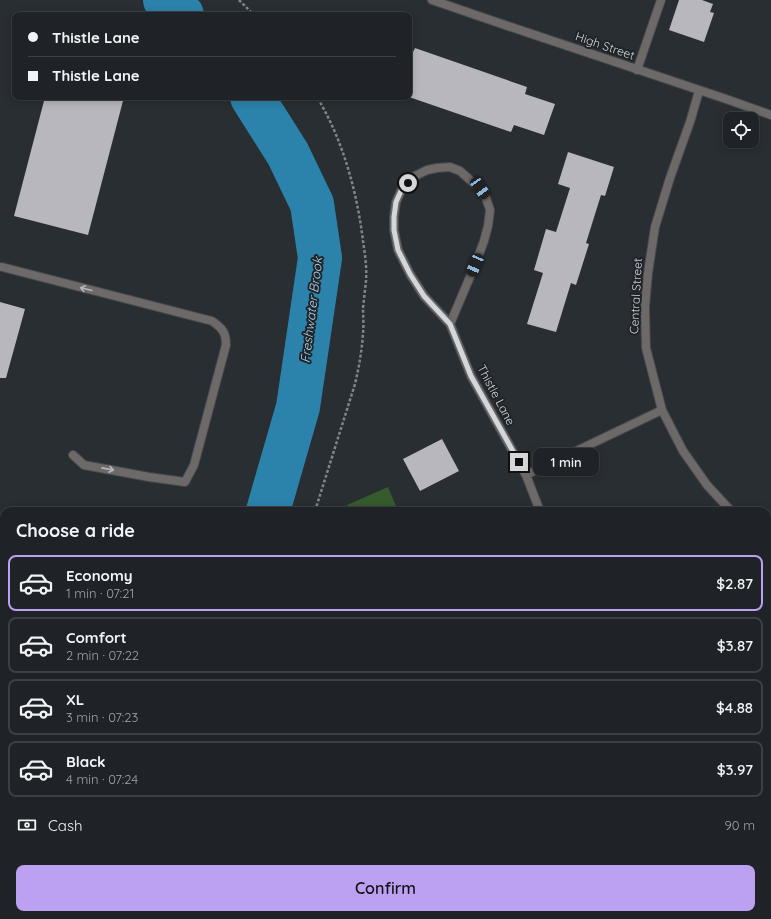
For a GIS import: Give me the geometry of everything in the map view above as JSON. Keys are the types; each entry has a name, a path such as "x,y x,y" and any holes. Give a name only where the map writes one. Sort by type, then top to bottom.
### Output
{"street":[{"name":"High Street","path":"432,0 771,115"},
{"path":"637,70 660,0"},
{"name":"Central Street","path":"699,91 655,227 648,273 646,348 662,410 683,451 707,485 727,507"},
{"name":"Thistle Lane","path":"450,324 484,241 490,210 486,198 480,188 460,171 450,168 437,168 427,170 415,176 401,191 396,202 394,217 394,230 398,250 410,274 424,296 450,324 471,376 526,475 538,507"},
{"path":"2,268 212,321 221,327 226,336 226,345 194,465 186,482 84,465 73,455"},
{"path":"526,475 662,410"}],"path":[{"path":"239,0 251,12"},
{"path":"316,507 355,384 360,363 366,281 366,262 361,222 352,182 327,114 319,100"}],"green space":[{"path":"388,487 396,507 348,507 347,505"}],"building":[{"path":"679,0 702,0 713,4 710,12 714,13 704,42 669,30"},
{"path":"415,48 527,87 525,94 555,104 544,135 514,125 511,132 412,98 413,52"},
{"path":"44,100 123,100 88,235 14,216"},
{"path":"568,152 614,167 605,196 601,195 586,243 589,244 576,285 571,283 556,332 527,324 543,273 534,270 546,229 556,232 570,188 558,184"},
{"path":"0,302 25,309 6,378 0,378"},
{"path":"442,439 459,471 420,491 403,459"}],"waterway":[{"name":"Freshwater Brook","path":"165,0 179,12"},
{"name":"Freshwater Brook","path":"254,100 288,154 312,204 320,258 298,407 269,507"}],"route":[{"path":"408,183 401,191 396,202 394,230 398,250 410,274 424,296 450,324 471,376 519,462"}]}
